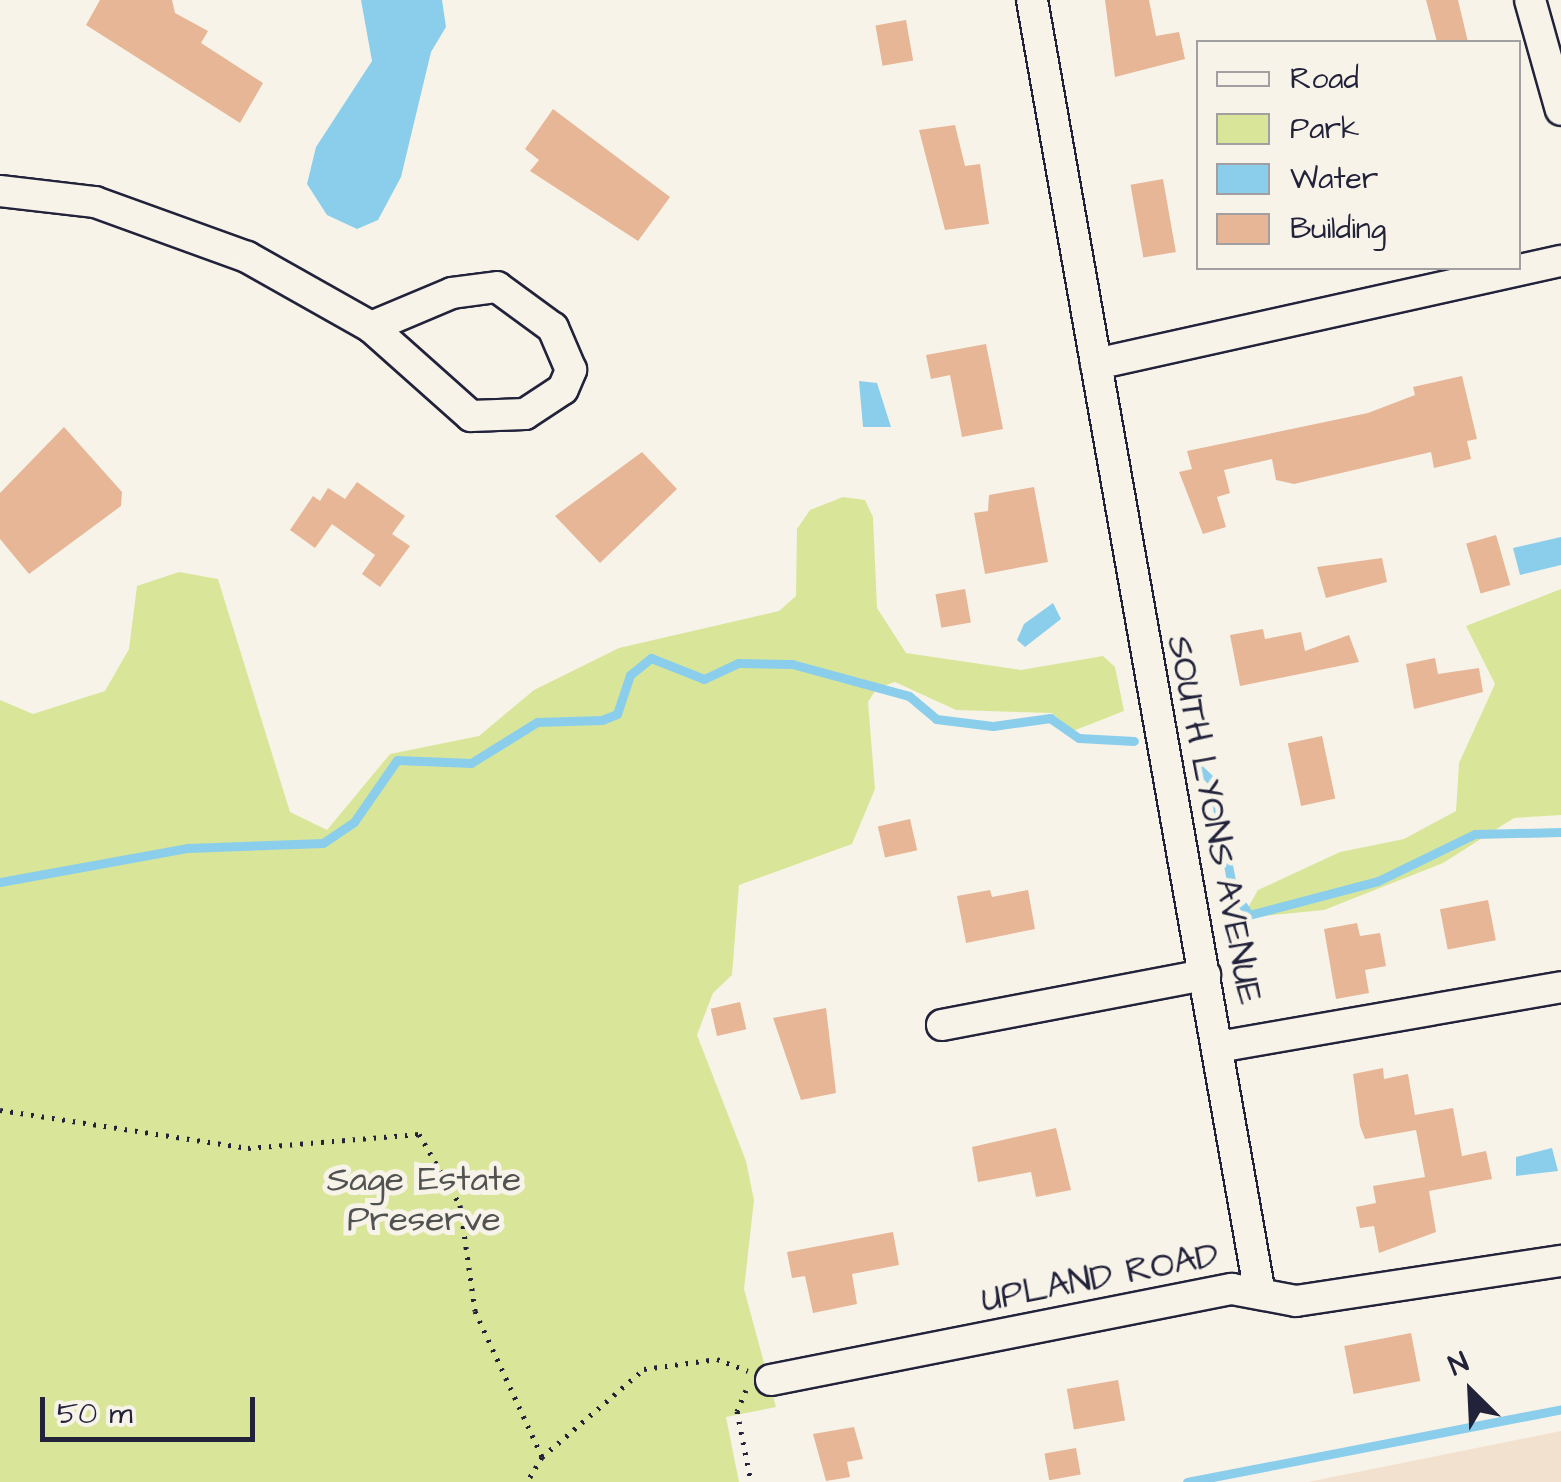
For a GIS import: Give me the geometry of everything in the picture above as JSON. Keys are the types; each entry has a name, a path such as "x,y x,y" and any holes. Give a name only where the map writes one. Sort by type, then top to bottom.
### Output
{"street":[{"name":"SOUTH LYONS AVENUE","path":"1032,0 1258,1289"},
{"path":"1530,0 1561,110"},
{"path":"0,191 94,202 186,230 370,327 436,394 480,419 538,408 571,370 567,347 541,314 497,287 452,293 370,327"},
{"path":"1521,270 1561,261"},
{"path":"1096,364 1520,270"},
{"path":"942,1025 1205,975"},
{"path":"1218,1046 1561,987"},
{"name":"UPLAND ROAD","path":"771,1380 1258,1289 1296,1300 1561,1261"}],"path":[{"path":"0,1110 248,1148 420,1134 460,1205 474,1310 542,1457"},
{"path":"527,1482 542,1457 644,1369 716,1359 771,1380"},
{"path":"751,1482 737,1405 750,1386 771,1380"}],"shaded area":[{"path":"1561,1431 1561,1482 1308,1482"}],"green space":[{"name":"Sage Estate Preserve","path":"843,497 865,500 873,517 877,608 906,653 1021,670 1103,656 1115,667 1124,711 1073,731 1052,713 956,710 895,682 877,688 868,702 875,789 852,844 739,885 732,975 713,993 697,1035 746,1161 754,1200 744,1289 776,1407 726,1417 739,1482 0,1482 0,700 33,714 105,691 129,649 137,586 179,572 218,579 290,812 327,830 390,754 479,736 534,690 619,648 779,611 796,596 797,529 810,510"},
{"path":"1561,589 1561,815 1514,818 1443,863 1324,910 1242,918 1258,890 1340,852 1404,839 1456,811 1459,763 1495,684 1466,626"}],"water":[{"path":"361,0 442,0 446,27 431,52 401,177 378,220 357,229 327,215 307,184 316,147 372,61"},
{"path":"859,381 877,383 891,427 863,427"},
{"path":"1561,537 1561,565 1520,575 1513,548"},
{"path":"1053,603 1061,619 1025,647 1017,640 1024,624"},
{"path":"1552,1148 1558,1171 1516,1176 1516,1157"}],"building":[{"path":"100,0 172,0 175,13 208,31 201,43 263,83 240,123 86,25"},
{"path":"1105,0 1149,0 1156,36 1179,32 1185,59 1115,77"},
{"path":"1426,0 1458,0 1468,40 1436,40"},
{"path":"906,20 913,60 883,66 875,25"},
{"path":"553,109 670,197 638,241 530,171 539,160 525,149"},
{"path":"955,125 965,166 980,164 989,224 945,230 919,130"},
{"path":"1163,179 1176,252 1143,258 1131,185"},
{"path":"986,344 1003,429 962,437 950,375 931,379 926,355"},
{"path":"1462,376 1477,439 1467,441 1471,459 1434,468 1431,452 1294,484 1276,480 1272,459 1224,470 1230,493 1217,497 1226,527 1203,534 1179,472 1192,469 1187,451 1368,413 1415,395 1413,387"},
{"path":"64,427 122,492 121,506 29,574 0,539 0,493"},
{"path":"642,452 677,489 600,563 555,516"},
{"path":"357,482 405,516 392,534 410,546 380,587 362,574 375,555 332,524 315,548 290,530 313,496 320,501 328,488 345,499"},
{"path":"1034,487 1048,562 985,574 974,513 988,511 989,495"},
{"path":"1496,535 1510,585 1481,594 1466,544"},
{"path":"1382,558 1387,582 1326,598 1317,567"},
{"path":"965,589 971,622 941,628 935,594"},
{"path":"1263,629 1265,639 1301,632 1305,651 1349,635 1359,662 1240,686 1230,635"},
{"path":"1435,658 1438,674 1479,668 1483,692 1414,709 1406,664"},
{"path":"1322,736 1335,799 1301,806 1288,743"},
{"path":"910,819 917,850 885,858 878,826"},
{"path":"990,890 992,897 1028,890 1035,929 966,943 957,896"},
{"path":"1488,900 1496,940 1448,950 1440,909"},
{"path":"1357,923 1360,936 1380,933 1386,966 1365,970 1369,993 1336,999 1324,929"},
{"path":"740,1002 746,1029 717,1036 711,1009"},
{"path":"826,1008 836,1093 801,1100 773,1018"},
{"path":"1383,1068 1384,1079 1408,1074 1415,1115 1453,1108 1462,1156 1486,1151 1492,1179 1429,1191 1436,1232 1379,1253 1374,1226 1360,1228 1356,1207 1376,1203 1373,1186 1425,1177 1416,1130 1365,1139 1353,1074"},
{"path":"1056,1128 1071,1190 1036,1197 1031,1172 978,1182 972,1147"},
{"path":"893,1232 899,1265 852,1274 857,1304 813,1313 805,1276 792,1278 787,1252"},
{"path":"1411,1333 1420,1381 1354,1394 1344,1346"},
{"path":"1118,1380 1125,1420 1074,1429 1067,1389"},
{"path":"854,1427 863,1459 847,1462 850,1477 826,1481 813,1434"},
{"path":"1076,1448 1081,1475 1049,1480 1044,1454"}],"waterway":[{"path":"0,882 188,848 323,843 354,822 397,760 471,763 537,722 602,720 617,714 630,675 651,658 704,679 739,663 792,664 909,696 936,719 993,726 1050,718 1079,738 1134,741"},
{"path":"1192,762 1212,781 1233,891 1249,915 1378,881 1475,834 1561,832"},
{"path":"1187,1482 1561,1409"}]}
